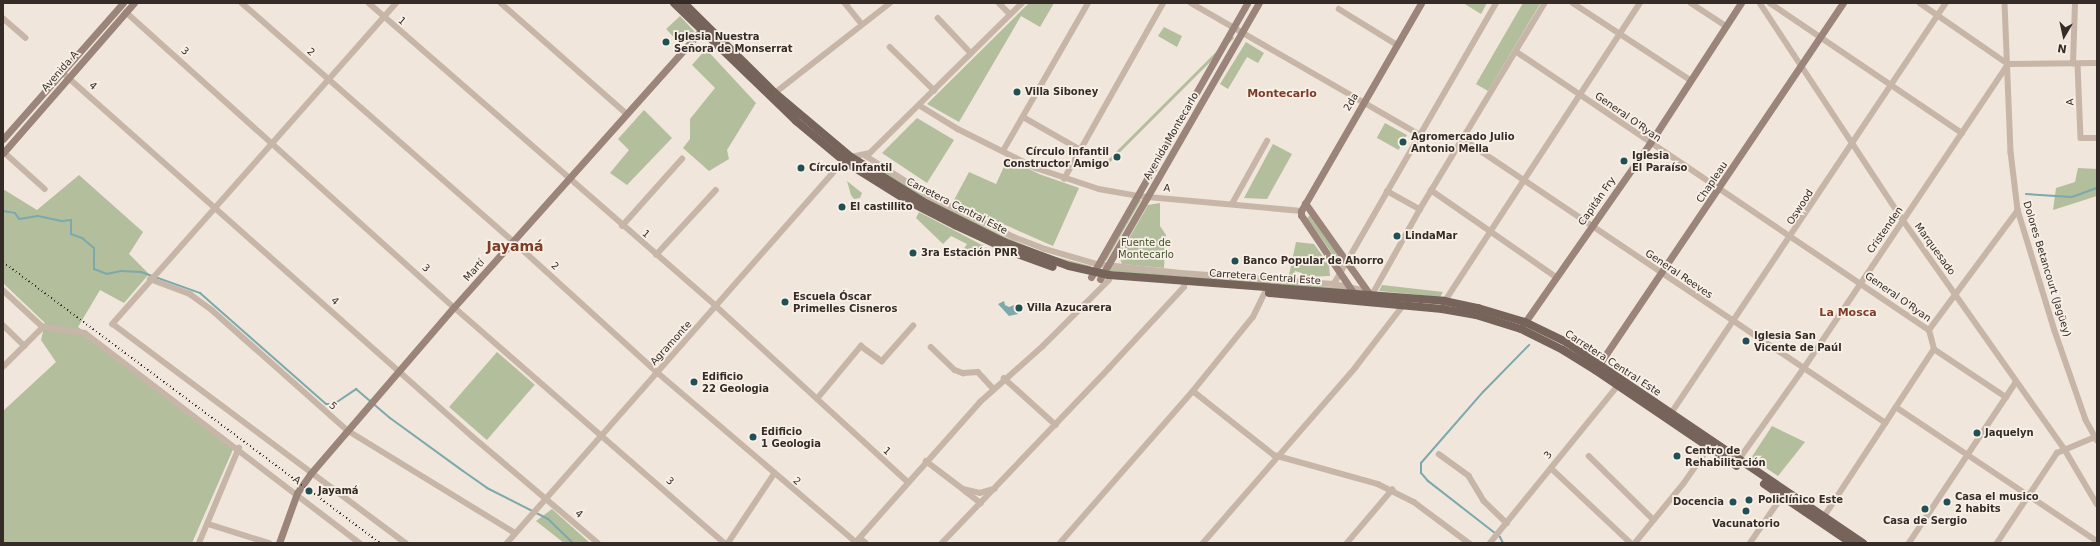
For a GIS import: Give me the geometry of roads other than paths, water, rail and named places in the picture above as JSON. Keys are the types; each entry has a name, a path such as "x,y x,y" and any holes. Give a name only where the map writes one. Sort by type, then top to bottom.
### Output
{"main road":[{"name":"Carretera Central Este","path":"674,3 703,27 848,159"},
{"name":"Carretera Central Este","path":"684,3 703,27 796,121 848,159 958,220 1047,259 1104,278 1267,290 1354,293 1406,301 1478,308 1566,342 1598,367 1737,463 1857,542"}],"street":[{"name":"Avenida A","path":"4,153 134,3"},
{"name":"2","path":"242,3 513,241 774,474 857,541 866,543"},
{"name":"1","path":"369,3 570,178 656,256 716,306 908,482"},
{"path":"397,3 155,273 112,324 406,543"},
{"path":"501,3 627,114"},
{"path":"845,3 862,24"},
{"path":"775,93 890,3"},
{"path":"999,3 1010,14"},
{"path":"848,159 866,156 1022,3"},
{"path":"1003,151 1088,3"},
{"path":"1064,179 1163,3"},
{"path":"1191,3 1419,134"},
{"name":"Avenida Montecarlo","path":"1092,275 1247,3"},
{"name":"Avenida Montecarlo","path":"1104,278 1107,266 1259,3"},
{"name":"2da","path":"1301,211 1420,3"},
{"path":"1334,284 1419,134 1496,3"},
{"path":"1305,203 1372,296 1431,190 1517,52 1545,3"},
{"path":"1573,3 1690,80"},
{"path":"1443,305 1489,230 1640,3"},
{"path":"1691,3 1726,26"},
{"name":"Capitán Fry","path":"1523,326 1650,143 1741,3"},
{"name":"Marquesado","path":"1760,3 1903,220 2064,448 2097,504"},
{"path":"1770,3 1962,133"},
{"name":"Chapleau","path":"1598,367 1843,3"},
{"path":"1920,3 2008,64 2097,64"},
{"name":"Oswood","path":"1669,416 1792,236 1946,3"},
{"name":"Dolores Betancourt (Jagüey)","path":"2005,3 2011,152 2018,210 2055,332 2086,420 2096,438"},
{"name":"A","path":"2076,3 2075,64 2081,138 2097,138"},
{"name":"Avenida A","path":"3,139 120,4"},
{"name":"3","path":"120,4 126,12 454,307 602,433 726,543"},
{"path":"1339,9 1396,44"},
{"path":"3,18 26,38"},
{"path":"938,18 972,53"},
{"name":"Martí","path":"279,543 297,493 311,473 454,307 703,27"},
{"path":"890,47 934,90"},
{"name":"General O'Ryan","path":"1517,52 1650,143 1860,281 1929,330"},
{"name":"Cristenden","path":"1737,463 1804,368 1860,281 2008,64"},
{"name":"4","path":"61,71 399,370 598,543"},
{"name":"A","path":"919,105 958,129 1064,179 1136,196 1301,211"},
{"path":"1023,117 1081,150"},
{"name":"General Reeves","path":"1463,139 1886,423"},
{"path":"1232,204 1266,141"},
{"path":"4,153 45,189"},
{"path":"866,156 933,198 1014,238 1045,250 1107,266 1334,284 1354,293"},
{"path":"622,226 682,159"},
{"name":"Agramonte","path":"507,543 545,497 848,159"},
{"path":"656,256 716,190"},
{"path":"1431,190 1556,277"},
{"path":"1387,191 1420,209"},
{"path":"2006,397 1934,349 1929,330 1957,295 2018,210"},
{"path":"1301,211 1301,215 1354,293"},
{"path":"857,541 926,461 1004,378 1043,346 1104,278"},
{"name":"5","path":"150,279 190,294 212,310 347,430 515,533"},
{"path":"942,543 1056,425 1185,284"},
{"path":"3,290 43,327 26,346 3,367"},
{"path":"1060,543 1193,391 1253,317 1267,290"},
{"path":"1203,543 1355,368 1406,301"},
{"path":"3,325 26,346"},
{"path":"817,399 861,346 882,361 913,326"},
{"name":"A","path":"43,327 85,333 239,448 360,543"},
{"path":"931,347 955,370 963,373 978,372 994,389"},
{"path":"1822,519 1934,349"},
{"path":"1004,378 1056,425"},
{"name":"3","path":"1490,543 1620,382"},
{"path":"1909,543 2016,382"},
{"path":"1193,391 1274,455 1378,484 1392,490 1414,502 1470,543"},
{"path":"1896,407 2097,541"},
{"path":"1997,543 2057,453 2064,448 2096,438"},
{"path":"1635,543 1711,445"},
{"path":"199,543 239,448"},
{"path":"1439,454 1470,476 1484,501 1507,523"},
{"path":"1589,456 1654,520"},
{"path":"926,461 981,503"},
{"path":"1551,468 1631,543"},
{"path":"726,543 774,474"},
{"path":"963,489 980,493 994,489"},
{"path":"1347,543 1392,490"},
{"path":"1750,543 1784,494"},
{"path":"208,524 269,543"}],"water":[{"path":"1004,301 1005,305 1009,307 1017,304 1018,314 1009,316 998,304"}],"waterway":[{"path":"2026,194 2072,197 2097,188"},
{"path":"3,211 15,213 19,219 38,216 62,221 71,220 71,234 82,238 94,248 94,269 107,274 121,271 141,272 200,293 326,404 334,404 356,389 390,418 487,488 548,519 573,543"},
{"path":"1503,543 1500,537 1428,481 1421,473 1421,463 1483,392 1529,345"}],"railway":[{"path":"3,262 380,543"}],"place":[{"name":"Iglesia Nuestra Señora de Monserrat","path":"666,42"},
{"name":"Villa Siboney","path":"1017,92"},
{"name":"Agromercado Julio Antonio Mella","path":"1403,142"},
{"name":"Círculo Infantil Constructor Amigo","path":"1117,157"},
{"name":"Iglesia El Paraíso","path":"1624,161"},
{"name":"Círculo Infantil","path":"801,168"},
{"name":"El castillito","path":"842,207"},
{"name":"LindaMar","path":"1397,236"},
{"name":"3ra Estación PNR","path":"913,253"},
{"name":"Banco Popular de Ahorro","path":"1235,261"},
{"name":"Escuela Óscar Primelles Cisneros","path":"785,302"},
{"name":"Villa Azucarera","path":"1019,308"},
{"name":"Iglesia San Vicente de Paúl","path":"1746,341"},
{"name":"Edificio 22 Geologia","path":"694,382"},
{"name":"Jaquelyn","path":"1977,433"},
{"name":"Edificio 1 Geologia","path":"753,437"},
{"name":"Centro de Rehabilitación","path":"1677,456"},
{"name":"Jayamá","path":"309,491"},
{"name":"Policlínico Este","path":"1749,500"},
{"name":"Docencia","path":"1733,502"},
{"name":"Casa el musico 2 habits","path":"1947,502"},
{"name":"Casa de Sergio","path":"1925,509"},
{"name":"Vacunatorio","path":"1746,511"}],"district":[{"name":"Montecarlo","path":"1282,94"},
{"name":"Jayamá","path":"515,246"},
{"name":"La Mosca","path":"1848,313"}],"park label":[{"name":"Fuente de Montecarlo","path":"1146,248"}]}
